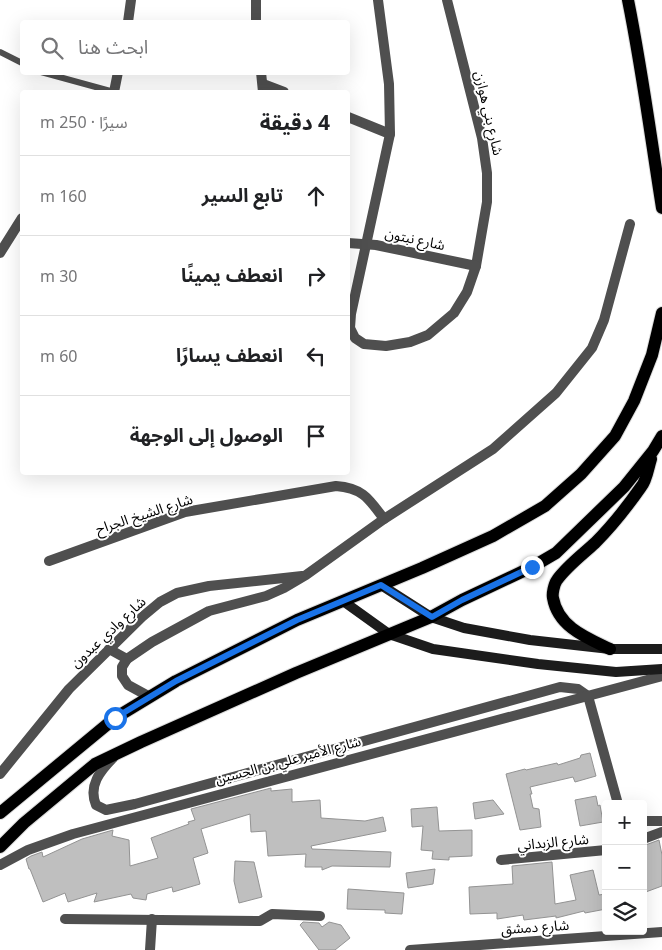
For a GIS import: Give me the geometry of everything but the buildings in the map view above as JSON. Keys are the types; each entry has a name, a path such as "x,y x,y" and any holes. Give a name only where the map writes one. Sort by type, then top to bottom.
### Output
{"main road":[{"path":"628,0 642,66 649,129 662,208"},
{"path":"0,813 115,718 176,681 297,620 493,536 545,506 582,474 615,436 634,401 652,355 662,313"},
{"name":"شارع الأمير علي بن الحسين","path":"0,847 24,823 95,764 296,673 432,617 556,553 624,487 653,452 662,436"},
{"path":"610,649 580,634 567,625 558,614 552,597 555,581 611,525 643,485 653,452"},
{"path":"381,585 432,617 464,628 494,634 610,649 662,649"},
{"path":"343,601 390,634 433,649 538,664 616,672 662,668"}],"street":[{"path":"128,20 132,0"},
{"path":"256,0 256,20"},
{"name":"شارع بني هوازن","path":"378,0 389,84 390,134 350,314 350,328 351,338 364,344 386,346 410,342 428,335 454,313 467,292 476,266 487,202 487,172 482,138 447,0"},
{"path":"114,90 117,75"},
{"path":"261,75 263,88"},
{"path":"350,118 390,134"},
{"path":"0,253 20,221"},
{"path":"150,697 128,685 122,676 122,668 126,659 152,642 209,611 266,596 306,575 384,519 493,449 556,393 592,348 604,320 630,224"},
{"name":"شارع نبتون","path":"350,243 365,244 476,266"},
{"name":"شارع الشيخ الجراح","path":"49,561 185,512 336,486 350,487 358,490 367,497 384,519"},
{"name":"شارع وادي عبدون","path":"0,774 68,689 160,602 177,594 209,586 306,575"},
{"path":"109,649 126,659"},
{"name":"شارع الأمير علي بن الحسين","path":"0,865 28,850 73,834 662,676"},
{"name":"شارع الأمير علي بن الحسين","path":"117,754 99,772 94,784 93,798 96,805 106,810 144,802 560,687 578,689 588,696"},
{"path":"588,696 617,800"},
{"path":"647,821 662,821"},
{"path":"647,838 662,832"},
{"name":"شارع الزبداني","path":"502,860 602,850"},
{"path":"65,920 260,921 272,914 320,916"},
{"path":"150,950 152,919"},
{"name":"شارع دمشق","path":"410,950 662,932"}],"lane":[{"path":"0,52 20,62"},
{"path":"52,75 107,90"}],"route":[{"path":"115,718 176,681 297,620 381,585 432,617 462,600 532,567"}]}
